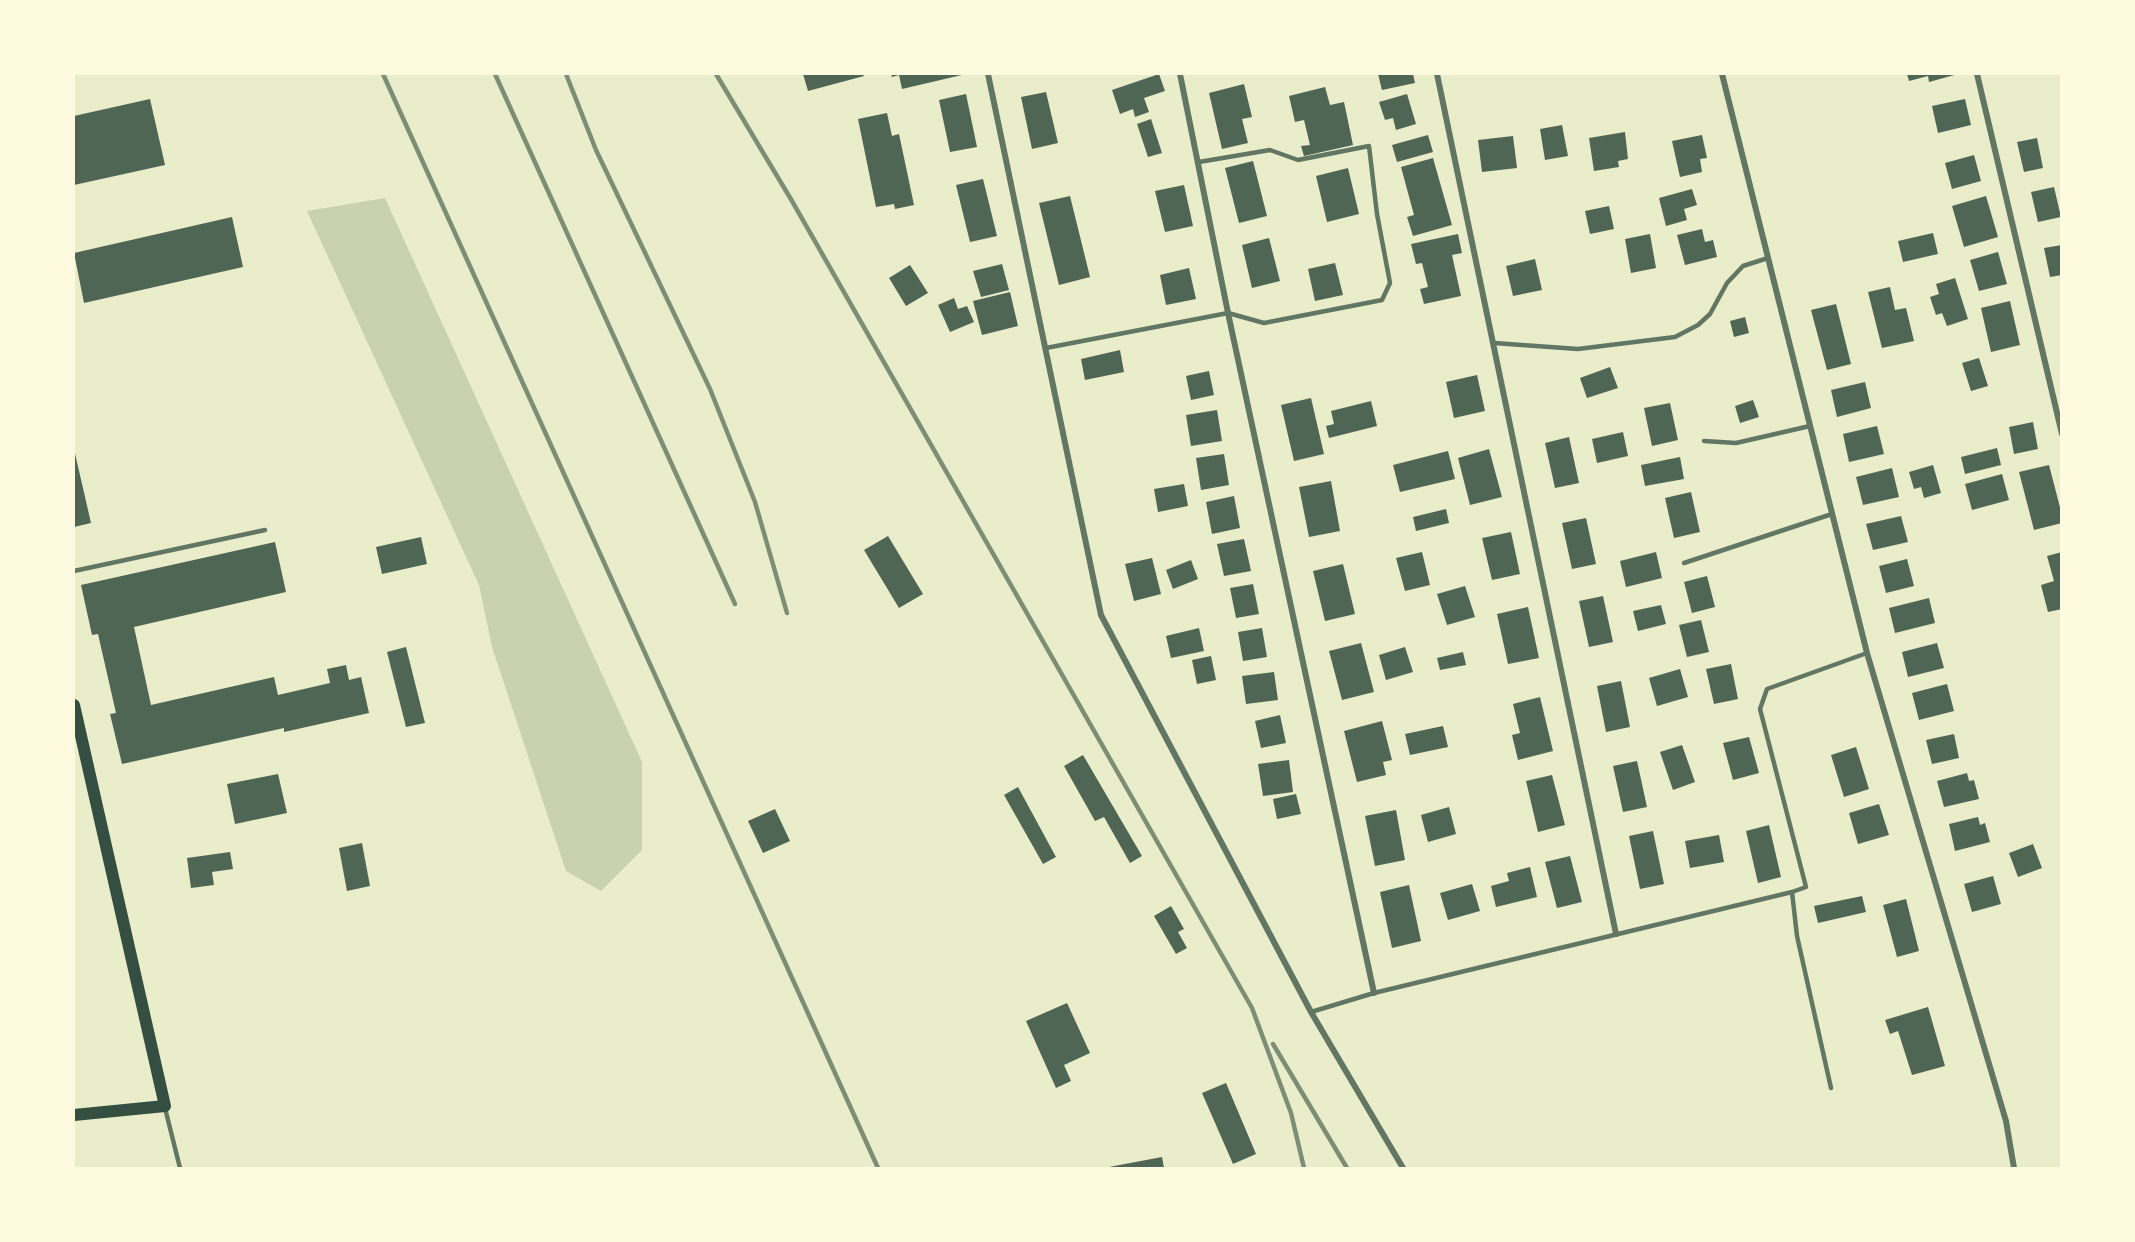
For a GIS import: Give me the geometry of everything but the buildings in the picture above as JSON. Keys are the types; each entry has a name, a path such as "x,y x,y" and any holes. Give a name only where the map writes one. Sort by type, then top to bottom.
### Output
{"main road":[{"path":"74,705 165,1106 74,1115"}],"street":[{"path":"988,74 1101,615 1311,1012 1403,1168"},
{"path":"1180,74 1228,313 1374,993"},
{"path":"1437,74 1616,934"},
{"path":"1722,74 1867,653 2006,1121 2014,1168"},
{"path":"1977,74 2061,434"}],"lane":[{"path":"1046,348 1228,313 1264,323 1382,300 1390,283 1377,214 1369,146 1298,160 1270,150 1199,162"},
{"path":"1494,343 1578,349 1675,337 1698,325 1710,314 1727,283 1743,266 1768,258"},
{"path":"1704,441 1736,444 1810,426"},
{"path":"1684,563 1832,514"},
{"path":"74,571 264,530"},
{"path":"1311,1012 1374,993 1806,887 1760,709 1767,689 1867,653"},
{"path":"1792,892 1797,936 1831,1088"},
{"path":"165,1106 180,1168"}],"green space":[{"path":"385,198 642,762 642,850 601,891 566,871 492,647 479,585 307,211"}],"railway":[{"path":"383,74 878,1168"},
{"path":"495,74 735,604"},
{"path":"566,74 596,150 710,389 755,502 787,613"},
{"path":"716,74 792,201 1252,1008 1291,1113 1304,1168"},
{"path":"1273,1044 1347,1168"}]}
